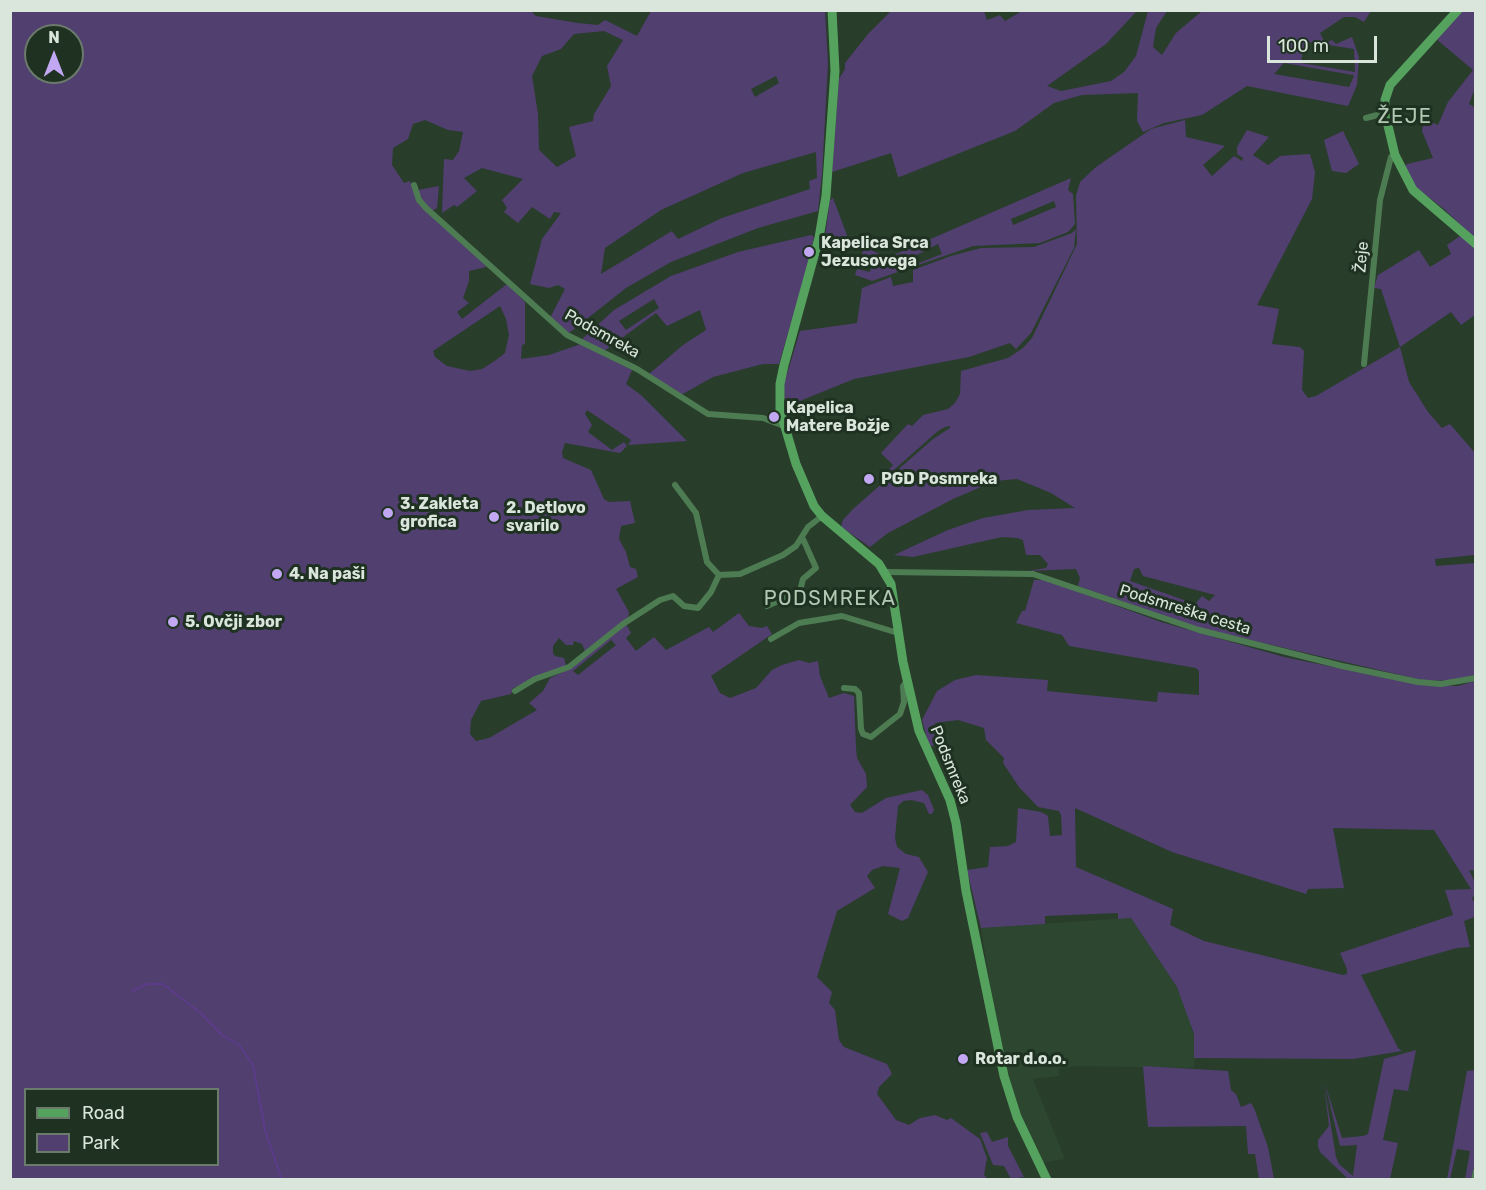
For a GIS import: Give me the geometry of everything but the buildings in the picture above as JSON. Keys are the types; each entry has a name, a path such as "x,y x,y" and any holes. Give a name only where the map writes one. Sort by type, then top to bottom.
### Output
{"street":[{"path":"1458,10 1390,85 1385,100 1385,113 1395,155 1413,190 1476,244"},
{"path":"832,12 835,71 826,196 819,238 780,384 780,410 803,484 822,516 886,572"},
{"path":"1366,118 1385,113"},
{"name":"Žeje","path":"1364,364 1380,200 1391,157 1395,155"},
{"name":"Podsmreka","path":"414,185 419,200 426,208 567,335 637,369 708,414 763,418 784,426"},
{"path":"675,485 696,513 707,562 719,575"},
{"path":"719,575 740,574 790,551 802,539 808,527 822,516"},
{"path":"767,606 800,591 803,579 816,568 802,539"},
{"name":"Podsmreka","path":"886,572 891,584 907,681 919,731 953,810 966,891 1004,1076 1017,1117 1047,1179"},
{"name":"Podsmreška cesta","path":"886,572 1033,574 1199,630 1342,666 1418,682 1441,684 1476,678"},
{"path":"515,691 535,679 569,667 623,624 660,600 673,596 684,606 698,608 711,592 719,575"},
{"path":"771,639 799,622 842,616 898,633"},
{"path":"844,688 855,689 859,693 862,734 871,737 900,714 904,702 903,686 907,681"},
{"path":"1474,1179 1476,1171"}],"shaded area":[{"path":"1131,918 1177,987 1189,1016 1196,1048 1194,1068 1078,1066 1059,1068 1059,1076 1033,1079 1065,1159 1042,1163 1018,1116 1003,1064 981,928"}],"green space":[{"path":"530,10 536,16 578,23 598,25 605,20 637,36 651,11 825,11 828,63 818,211 758,228 671,262 626,288 569,333 550,318 565,289 558,285 549,288 530,284 542,239 561,213 554,212 550,219 532,207 518,223 504,212 507,208 502,200 523,179 482,168 464,178 477,191 457,207 454,205 442,213 444,159 453,160 459,151 463,132 448,130 425,120 413,124 408,139 393,148 392,165 404,183 410,181 417,201 486,267 469,271 469,281 463,298 469,303 457,312 462,319 507,284 525,302 525,344 522,345 521,359 549,355 581,344 632,370 626,384 641,395 687,441 628,445 631,440 587,410 585,414 592,425 588,432 612,450 624,442 627,446 620,453 565,443 563,458 591,470 604,499 609,502 630,501 635,523 621,526 619,539 630,567 636,569 638,577 616,589 629,612 628,618 585,651 582,644 574,641 573,645 566,645 559,638 553,646 553,653 555,656 564,658 566,666 513,688 511,694 481,701 471,720 470,734 476,741 489,738 537,710 529,703 543,691 550,678 570,669 626,624 631,633 626,638 636,651 654,637 666,650 709,627 713,632 739,613 749,626 762,628 767,626 772,634 711,676 720,693 730,698 756,688 772,670 782,665 799,660 809,663 818,661 820,676 829,698 844,693 854,696 857,758 866,774 867,787 850,805 855,812 862,813 886,798 922,790 928,795 934,810 932,814 929,814 924,803 911,800 903,801 898,806 895,838 897,847 906,854 919,857 928,872 908,918 902,921 888,914 900,868 883,866 872,870 867,876 875,888 837,911 817,977 832,992 829,1003 835,1010 839,1040 844,1047 887,1064 892,1074 879,1087 877,1094 896,1120 909,1125 920,1118 935,1115 947,1120 951,1118 980,1139 987,1158 984,1175 988,1179 11,1179 10,11","holes":["604,31 623,40 607,66 611,86 594,114 593,121 569,127 576,156 557,167 539,150 538,114 532,76 542,56 561,49 574,34","776,76 779,83 755,97 751,89","816,152 817,178 809,181 810,189 722,218 678,239 672,231 601,274 605,248 661,210 743,173","500,306 506,319 509,335 505,353 482,369 470,371 447,366 435,357 433,351","611,640 616,645 578,675 573,671"]},
{"path":"891,11 984,11 987,20 1000,15 1005,21 1022,11 1137,11 1106,44 1047,86 1061,91 1111,81 1124,72 1136,56 1148,11 1167,11 1156,28 1153,47 1162,55 1176,33 1202,11 1371,11 1364,22 1355,17 1344,17 1320,33 1325,43 1332,40 1336,44 1352,37 1359,57 1357,85 1348,106 1247,86 1202,115 1164,123 1143,132 1137,121 1138,93 1082,95 1054,103 1015,131 898,177 891,153 832,172 839,79 845,69 845,63 868,34","holes":["1310,42 1354,49 1355,72 1301,63 1303,49","1284,63 1353,75 1354,76 1349,87 1274,74"]},
{"path":"1461,11 1475,11 1475,88 1469,104 1476,108 1475,239 1444,209 1415,187 1404,168 1407,164 1433,158 1422,131 1424,119 1438,125 1448,102 1473,70 1435,38"},
{"path":"1185,120 1186,137 1225,146 1203,165 1212,176 1234,156 1242,161 1243,158 1237,154 1237,147 1247,130 1269,137 1253,155 1268,165 1280,156 1310,154 1315,172 1312,199 1257,305 1279,309 1272,344 1300,347 1304,351 1302,390 1308,398 1316,396 1400,347 1409,382 1428,412 1442,428 1450,424 1475,453 1475,555 1435,559 1436,566 1475,563 1475,675 1459,681 1422,680 1199,628 1078,586 1080,578 1076,569 1027,571 1046,568 1048,564 1040,555 1026,555 1023,540 1017,538 1002,537 913,557 894,555 948,530 983,518 1028,510 1075,508 1051,493 1017,479 995,481 953,499 888,533 870,547 841,527 843,520 853,509 933,439 950,428 950,426 945,427 938,431 887,476 886,472 893,465 881,453 908,424 912,426 923,415 948,409 955,403 960,394 961,371 1008,358 1023,348 1032,338 1077,244 1076,196 1080,182 1096,167 1151,129","holes":["1139,568 1143,576 1215,595 1209,601 1202,596 1196,603 1187,605 1184,600 1130,581 1134,569"]},
{"path":"1343,131 1359,164 1346,173 1332,171 1324,140"},
{"path":"1071,178 1068,190 1073,194 1075,224 1068,232 1040,243 973,246 872,281 855,275 857,269 870,272 873,262 861,259 863,250 843,240 825,237 830,200 833,198 848,238 887,258","holes":["1054,201 1056,207 1013,225 1011,219","938,244 942,254 909,267 901,263"]},
{"path":"439,186 437,208 432,211 422,201 418,190"},
{"path":"1076,229 1074,248 1031,333 1016,349 1010,343 969,357 854,379 785,407 784,384 800,331 857,323 862,288 891,277 893,286 913,282 913,270 951,256 981,248 1034,247 1072,233"},
{"path":"811,235 814,237 779,364 763,364 713,377 681,395 649,374 683,345 706,330 700,310 667,326 656,313 604,351 581,340 614,310 671,276 738,252","holes":["654,299 659,308 626,330 619,321"]},
{"path":"1460,236 1475,246 1475,315 1461,325 1451,312 1400,347 1381,289 1374,288 1378,275 1419,250 1430,267 1451,254 1447,245"},
{"path":"1034,580 1046,580 1161,622 1284,657 1421,685 1458,686 1475,681 1476,871 1469,870 1475,883 1475,895 1472,898 1475,904 1475,917 1464,921 1470,947 1457,948 1361,975 1398,1048 1402,1051 1353,1059 1194,1058 1194,1034 1177,987 1131,918 1118,919 1118,913 1045,916 1045,924 981,928 967,870 988,867 990,847 1008,846 1016,842 1018,808 1041,812 1048,816 1050,836 1062,835 1061,815 1059,811 1038,807 1019,787 1003,763 1004,758 986,740 984,728 958,720 935,723 942,745 929,746 922,720 937,691 955,680 976,675 1048,680 1047,691 1157,702 1158,692 1199,695 1199,671 1196,668 1069,646 1062,635 1016,623 1022,611 1025,611","holes":["1075,808 1172,852 1306,894 1308,889 1344,888 1333,828 1434,830 1471,889 1445,890 1453,915 1340,953 1347,969 1347,974 1343,975 1204,941 1170,925 1173,909 1076,867"]},
{"path":"1416,1050 1408,1091 1394,1089 1383,1140 1398,1143 1390,1179 1348,1179 1320,1152 1318,1146 1318,1140 1329,1126 1324,1084 1336,1157 1339,1164 1353,1176 1357,1145 1340,1146 1325,1084 1342,1138 1363,1136 1368,1134 1384,1059"},
{"path":"1143,1066 1228,1071 1231,1090 1236,1094 1241,1107 1251,1103 1254,1108 1268,1147 1274,1179 1259,1179 1255,1154 1248,1154 1246,1126 1148,1127"},
{"path":"1475,1070 1476,1160 1471,1179 1465,1179 1470,1151 1457,1149 1450,1179 1447,1179 1467,1071"},
{"path":"987,1132 992,1142 1008,1137 1008,1146 1024,1177 1011,1179 1004,1166 993,1165 980,1133"}],"waterway":[{"path":"132,991 147,984 163,984 202,1014 222,1035 239,1045 253,1065 265,1130 282,1180"}],"place":[{"name":"Kapelica Srca Jezusovega","path":"809,252"},
{"name":"Kapelica Matere Božje","path":"774,417"},
{"name":"PGD Posmreka","path":"869,479"},
{"name":"3. Zakleta grofica","path":"388,513"},
{"name":"2. Detlovo svarilo","path":"494,517"},
{"name":"4. Na paši","path":"277,574"},
{"name":"5. Ovčji zbor","path":"173,622"},
{"name":"Rotar d.o.o.","path":"963,1059"}],"district":[{"name":"ŽEJE","path":"1405,117"},
{"name":"PODSMREKA","path":"830,599"}]}
